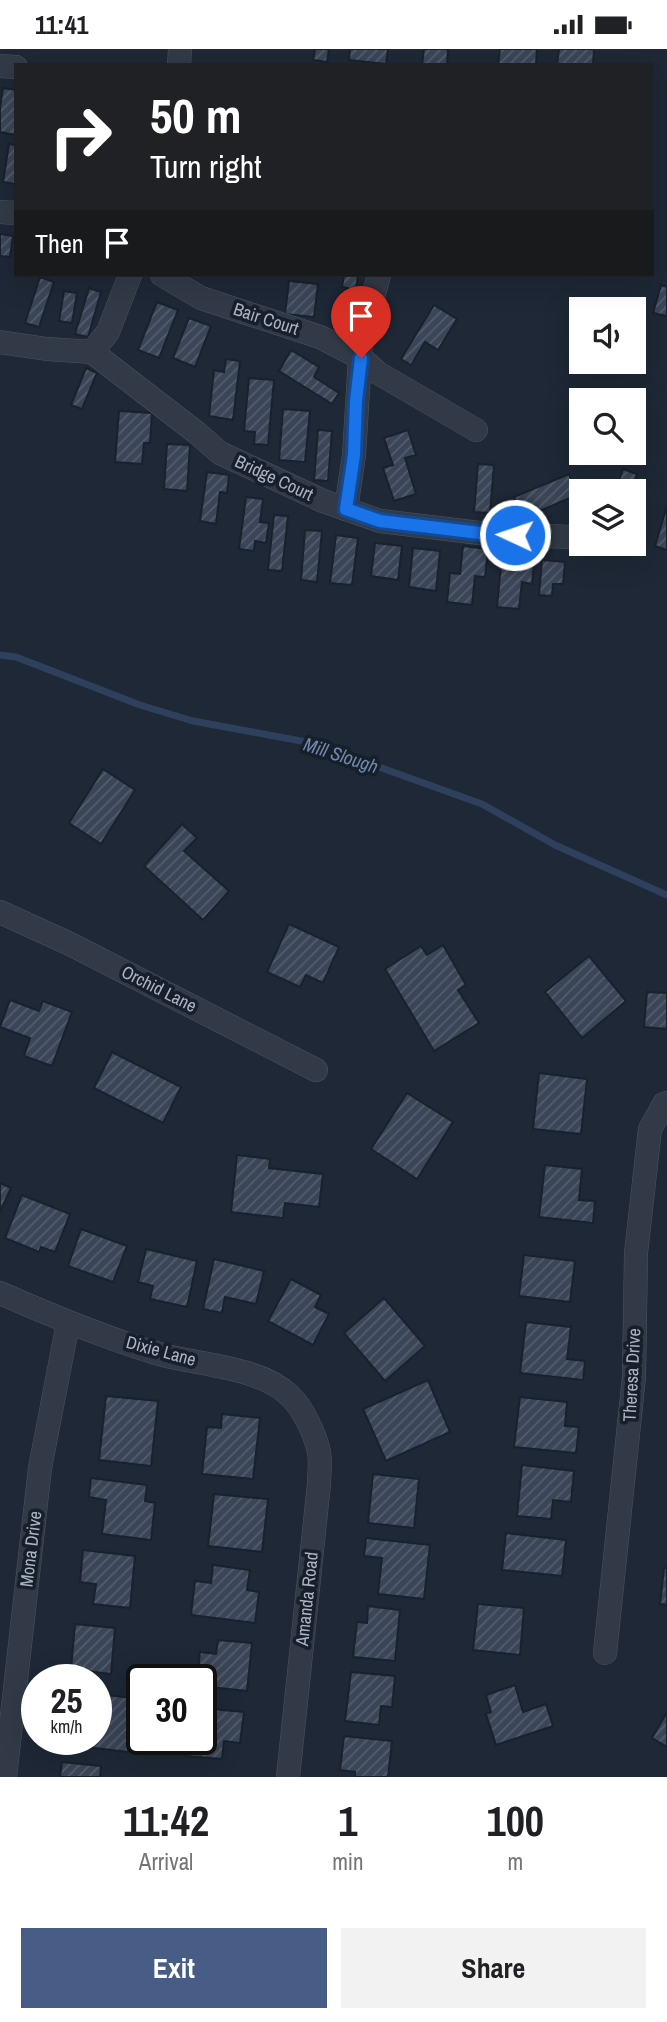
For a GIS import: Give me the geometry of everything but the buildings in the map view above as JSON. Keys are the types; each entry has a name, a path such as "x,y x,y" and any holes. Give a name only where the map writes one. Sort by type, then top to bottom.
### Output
{"street":[{"path":"0,342 92,352 108,332 129,277"},
{"name":"Bair Court","path":"165,277 201,298 320,337 361,358 379,373 476,430"},
{"path":"346,509 354,455 360,341 378,277"},
{"name":"Bridge Court","path":"92,352 220,453 323,501 380,521 488,534 569,537"},
{"name":"Orchid Lane","path":"0,912 70,944 316,1070"},
{"name":"Theresa Drive","path":"605,1653 634,1377 636,1253 650,1129 667,1103"},
{"name":"Dixie Lane","path":"0,1293 68,1323 161,1354 264,1379 290,1396 309,1423"},
{"name":"Mona Drive","path":"5,1777 40,1468 68,1323"},
{"name":"Amanda Road","path":"288,1777 319,1484 320,1453 309,1423"}],"waterway":[{"name":"Mill Slough","path":"0,655 16,657 140,705 193,721 312,743 482,804 555,845 667,895"}],"route":[{"path":"361,358 354,455 346,509 380,521 515,535"}]}
